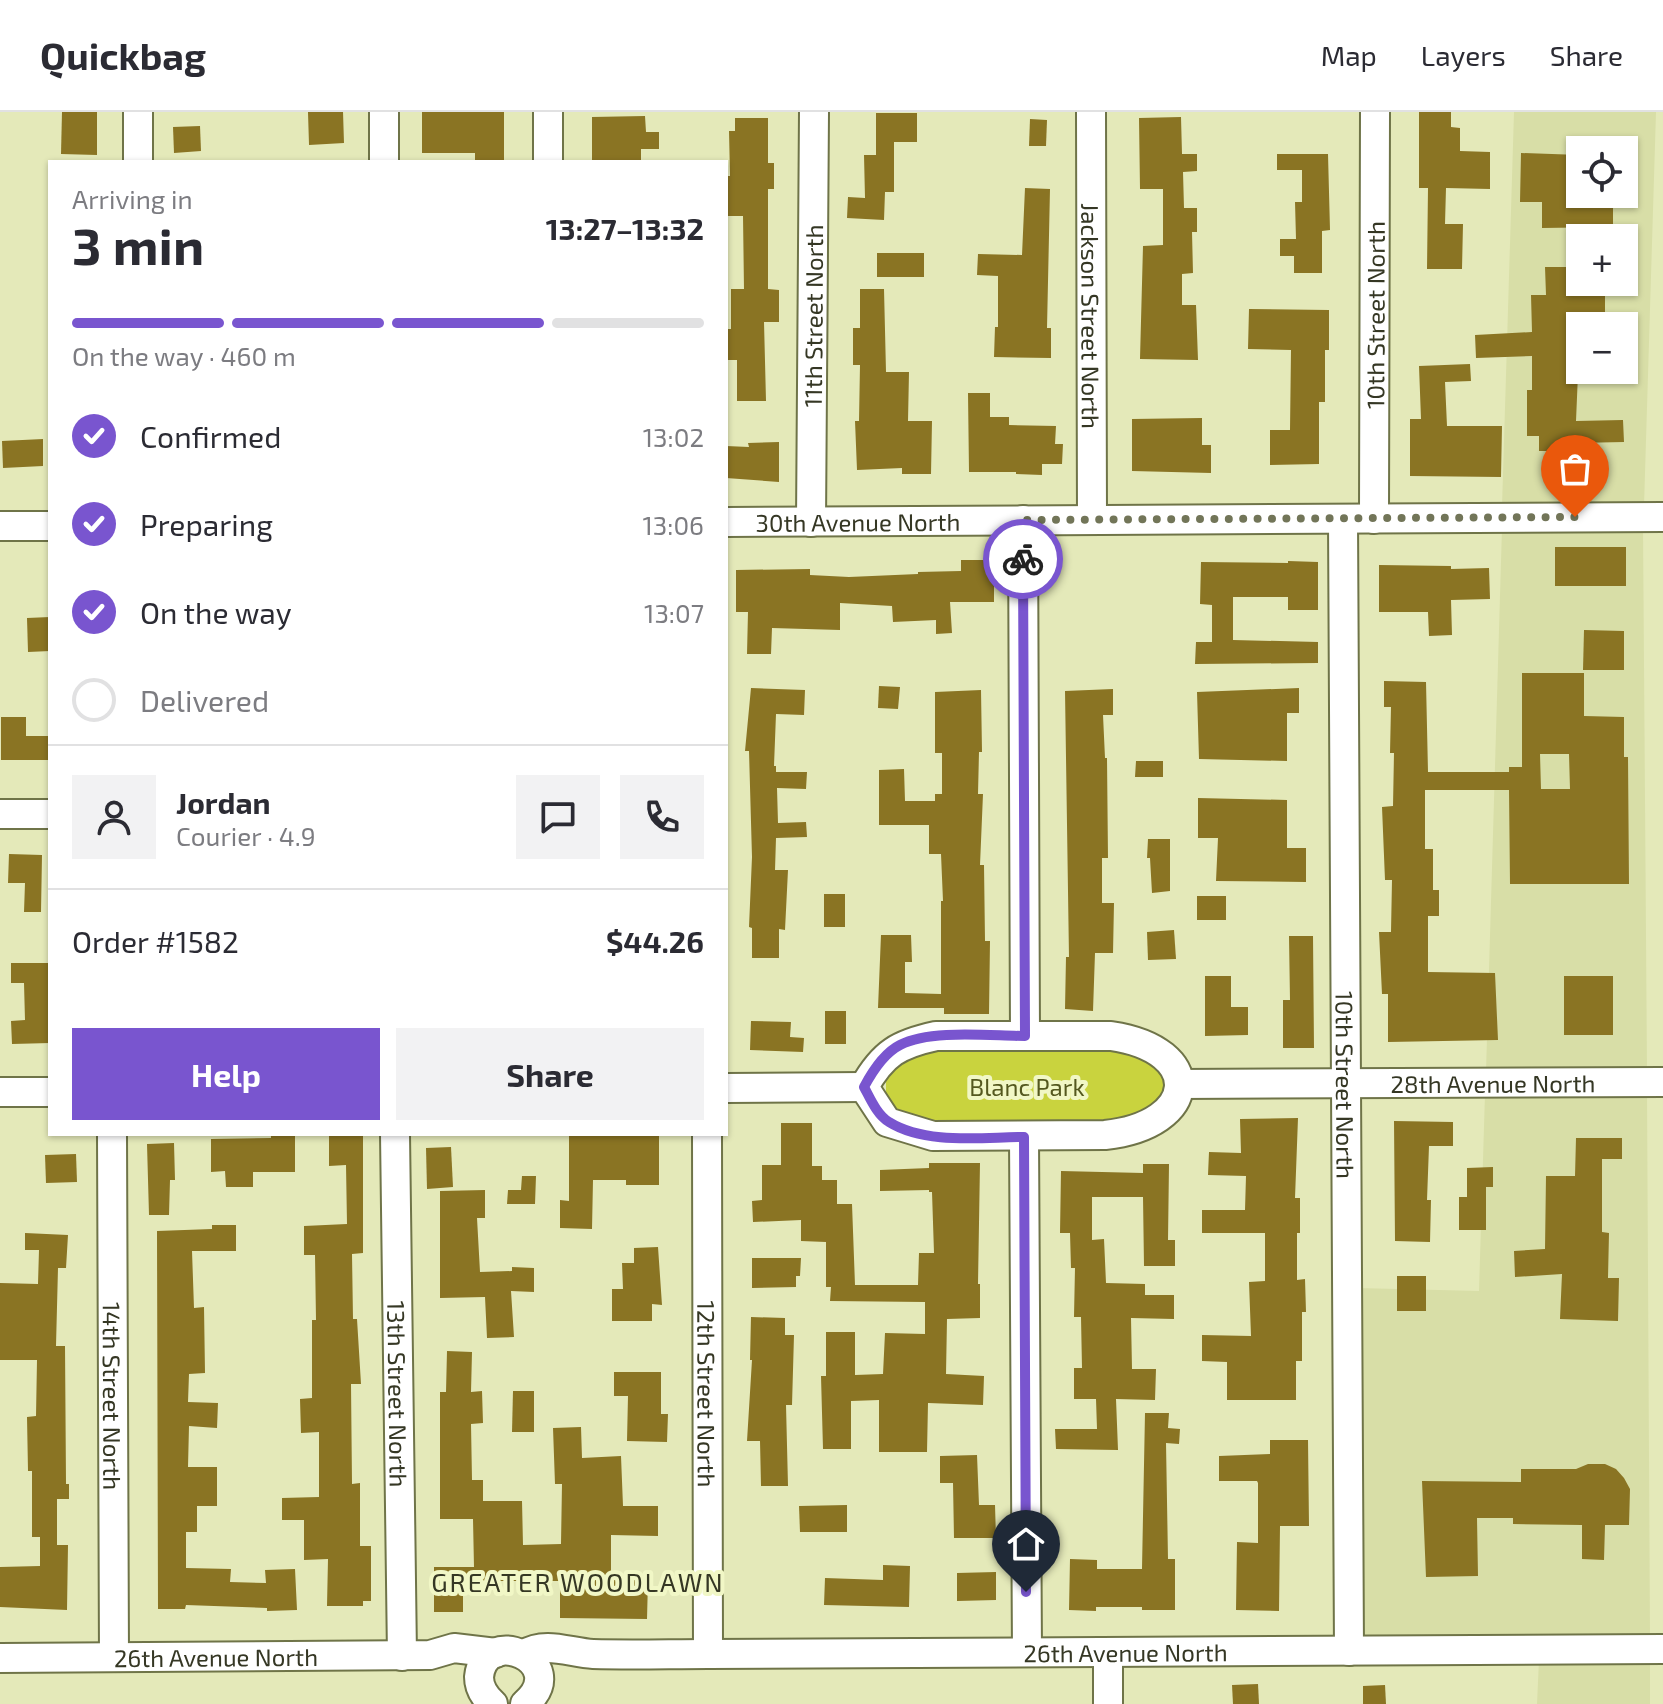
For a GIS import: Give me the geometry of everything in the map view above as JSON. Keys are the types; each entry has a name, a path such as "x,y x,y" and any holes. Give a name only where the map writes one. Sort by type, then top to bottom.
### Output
{"street":[{"path":"138,112 138,160"},
{"path":"384,112 384,160"},
{"path":"548,112 548,160"},
{"name":"11th Street North","path":"811,522 814,112"},
{"name":"Jackson Street North","path":"1091,112 1092,520"},
{"name":"10th Street North","path":"1374,519 1375,112"},
{"name":"30th Avenue North","path":"728,522 1663,517"},
{"name":"10th Street North","path":"1343,519 1349,1651"},
{"path":"1023,520 1025,1036"},
{"path":"0,526 48,526"},
{"path":"0,814 48,814"},
{"path":"936,1036 1111,1036 1132,1040 1152,1047 1163,1056 1174,1067 1179,1084 1176,1099 1167,1114 1151,1125 1132,1132 1024,1137 933,1136 911,1131 887,1122 864,1087 872,1071 900,1045 936,1036"},
{"name":"28th Avenue North","path":"1179,1084 1663,1082"},
{"path":"728,1088 864,1087"},
{"path":"0,1092 48,1092"},
{"name":"14th Street North","path":"112,1136 114,1657"},
{"name":"13th Street North","path":"395,1136 402,1656"},
{"name":"12th Street North","path":"707,1136 708,1654"},
{"path":"1024,1137 1027,1652"},
{"name":"26th Avenue North","path":"0,1658 402,1656 430,1655 454,1648 496,1653 506,1650 534,1686"},
{"name":"26th Avenue North","path":"534,1686 532,1650 562,1649 588,1654 708,1654 1663,1649"},
{"path":"1108,1652 1108,1704"},
{"path":"482,1694 482,1666 496,1653"},
{"path":"430,1655 452,1661 482,1694"}],"shaded area":[{"path":"1514,112 1656,112 1644,506 1502,507"},
{"path":"1502,528 1643,528 1647,1071 1486,1072"},
{"path":"1647,1093 1650,1638 1359,1639 1357,1288 1479,1291 1485,1094"},
{"path":"1539,1660 1650,1660 1650,1704 1537,1704"}],"green space":[{"name":"Blanc Park","path":"1114,1046 1160,1065 1167,1092 1137,1120 936,1126 902,1115 890,1105 886,1094 886,1080 892,1067 919,1050"}],"building":[{"path":"62,112 97,112 97,155 61,154"},
{"path":"308,112 343,112 344,143 309,145"},
{"path":"422,112 504,112 504,160 475,160 475,153 422,153"},
{"path":"1419,112 1451,112 1451,127 1460,128 1460,151 1490,152 1490,189 1446,188 1445,224 1463,224 1462,269 1427,269 1428,188 1419,188"},
{"path":"876,113 917,113 917,142 894,142 894,192 885,192 884,220 847,218 848,197 865,198 864,155 876,155"},
{"path":"645,116 646,132 659,132 659,149 641,149 641,160 592,160 592,117"},
{"path":"1181,117 1182,154 1197,154 1197,171 1183,172 1184,208 1197,208 1197,232 1192,232 1193,273 1182,274 1182,305 1196,305 1198,360 1140,359 1143,246 1163,245 1163,189 1140,189 1139,118"},
{"path":"735,118 768,118 768,163 774,163 774,189 768,189 768,289 779,290 779,322 764,322 766,401 737,401 737,360 728,360 731,289 744,289 743,216 728,216 729,131 735,131"},
{"path":"1030,119 1047,120 1046,146 1029,146"},
{"path":"200,126 201,151 174,153 173,127"},
{"path":"1521,153 1566,155 1566,208 1613,208 1613,224 1566,224 1566,228 1542,228 1542,202 1520,202"},
{"path":"1277,154 1328,154 1330,230 1322,231 1322,273 1294,273 1294,256 1280,256 1280,239 1296,239 1295,202 1302,202 1302,170 1277,170"},
{"path":"1025,188 1050,189 1047,328 1051,328 1051,358 994,357 995,327 998,327 998,276 977,275 978,254 1022,255"},
{"path":"877,253 924,253 924,277 877,277"},
{"path":"1545,267 1566,267 1566,296 1605,296 1605,312 1566,312 1566,384 1578,384 1576,421 1623,420 1624,442 1576,443 1576,451 1539,451 1539,436 1527,436 1527,390 1532,390 1532,356 1476,358 1475,335 1532,332 1531,295 1546,295"},
{"path":"860,289 884,289 886,372 909,372 908,421 932,421 931,474 902,474 902,468 857,470 855,421 859,421 860,365 853,365 853,328 860,328"},
{"path":"1249,309 1329,310 1325,402 1319,402 1319,464 1270,465 1270,430 1290,430 1291,350 1248,349"},
{"path":"1470,364 1471,381 1445,382 1447,426 1502,426 1501,477 1410,476 1410,419 1421,419 1419,366"},
{"path":"968,393 990,393 990,417 1009,417 1009,425 1056,426 1055,444 1063,444 1062,464 1042,464 1042,475 969,472"},
{"path":"1202,418 1202,445 1211,445 1211,473 1132,471 1132,419"},
{"path":"43,439 43,466 3,468 2,441"},
{"path":"779,442 779,482 728,478 728,446 749,447 748,443"},
{"path":"1555,547 1626,547 1626,586 1555,586"},
{"path":"961,560 994,560 994,602 950,602 952,633 936,634 936,620 893,622 892,606 840,603 840,630 772,628 771,654 747,654 748,612 736,612 736,570 810,569 810,575 849,577 918,574 961,571"},
{"path":"1201,562 1318,562 1318,610 1288,610 1288,597 1233,597 1233,640 1318,642 1318,663 1195,664 1196,642 1212,642 1212,605 1200,604"},
{"path":"1379,565 1489,568 1490,599 1451,600 1452,635 1429,636 1428,612 1379,612"},
{"path":"48,617 48,651 28,652 27,618"},
{"path":"1584,630 1624,631 1624,670 1583,670"},
{"path":"1522,673 1584,673 1584,716 1624,717 1624,757 1628,757 1629,884 1510,884 1509,790 1425,790 1425,849 1433,849 1433,890 1439,890 1439,916 1428,916 1428,972 1495,973 1498,1040 1388,1042 1388,994 1382,994 1379,932 1391,932 1392,880 1385,880 1382,807 1393,806 1394,753 1390,753 1391,707 1384,707 1384,681 1426,682 1428,772 1509,772 1509,767 1522,767","holes":["1540,754 1569,754 1570,789 1541,789"]},
{"path":"879,686 900,687 898,709 878,708"},
{"path":"751,688 805,690 804,715 776,714 776,772 807,772 806,789 777,788 778,823 806,822 807,837 776,838 775,870 788,870 785,930 779,929 779,958 752,958 752,928 749,927 752,857 749,751 745,751"},
{"path":"1299,688 1299,713 1287,713 1287,761 1199,759 1197,692"},
{"path":"1113,689 1113,715 1103,715 1107,758 1108,858 1102,858 1102,903 1114,903 1113,953 1095,953 1093,1011 1065,1009 1066,957 1069,957 1065,691"},
{"path":"981,690 982,752 979,752 978,794 983,794 980,865 984,865 985,941 990,941 989,1014 944,1014 944,1008 878,1008 881,935 911,935 912,962 905,962 905,993 941,994 943,901 941,854 929,854 929,825 879,825 879,770 904,769 905,801 935,801 935,794 942,794 942,753 935,753 935,692"},
{"path":"1,717 26,717 26,736 48,736 48,760 1,760"},
{"path":"1136,761 1163,761 1163,777 1135,777"},
{"path":"1198,798 1287,800 1287,848 1306,848 1306,882 1216,881 1218,838 1198,838"},
{"path":"1148,839 1170,839 1170,891 1152,893 1150,858 1147,858"},
{"path":"9,854 42,855 41,912 24,912 25,883 8,883"},
{"path":"824,894 845,894 845,927 824,927"},
{"path":"1197,896 1226,896 1226,920 1197,920"},
{"path":"1174,930 1176,959 1148,960 1147,932"},
{"path":"1289,936 1313,936 1314,1048 1283,1048 1283,1000 1290,1000"},
{"path":"11,963 48,963 48,1043 12,1044 11,1021 25,1020 24,983 11,983"},
{"path":"1205,976 1231,976 1231,1007 1248,1007 1248,1035 1205,1036"},
{"path":"1564,976 1613,976 1613,1035 1564,1035"},
{"path":"825,1011 846,1011 846,1044 825,1044"},
{"path":"751,1021 791,1022 790,1037 804,1038 803,1052 750,1050"},
{"path":"1298,1118 1295,1198 1300,1198 1300,1233 1297,1233 1297,1280 1305,1279 1306,1312 1302,1312 1302,1361 1296,1361 1296,1400 1227,1400 1227,1362 1202,1361 1202,1335 1251,1336 1249,1282 1265,1281 1265,1233 1202,1233 1202,1210 1245,1210 1246,1176 1208,1175 1209,1152 1241,1153 1240,1119"},
{"path":"1394,1121 1453,1122 1453,1146 1429,1146 1427,1200 1431,1200 1430,1242 1395,1241"},
{"path":"781,1123 812,1123 812,1166 822,1166 822,1180 837,1180 837,1204 852,1204 855,1285 918,1285 919,1253 934,1253 932,1192 880,1191 880,1170 929,1168 929,1163 980,1163 980,1318 947,1319 946,1374 984,1376 983,1405 928,1403 927,1452 879,1452 879,1400 851,1401 851,1449 823,1449 821,1376 826,1376 826,1332 855,1332 855,1375 883,1374 885,1333 925,1334 925,1302 830,1301 831,1287 826,1287 826,1242 801,1241 801,1220 753,1222 752,1201 762,1200 762,1165 781,1165"},
{"path":"295,1136 295,1172 253,1172 253,1187 226,1187 225,1171 211,1172 211,1139"},
{"path":"329,1136 363,1136 363,1253 352,1254 353,1319 357,1319 361,1384 351,1384 352,1484 360,1483 360,1546 371,1546 371,1601 363,1601 363,1606 327,1606 328,1559 304,1560 304,1520 282,1520 282,1498 319,1497 319,1432 301,1433 300,1399 312,1398 312,1320 316,1320 315,1255 304,1255 304,1226 347,1224 346,1165 329,1166"},
{"path":"569,1136 659,1136 659,1185 626,1185 626,1180 593,1180 592,1229 560,1228 560,1200 569,1201"},
{"path":"1576,1138 1622,1138 1622,1159 1602,1159 1602,1232 1609,1233 1608,1278 1619,1278 1618,1321 1560,1319 1562,1274 1515,1277 1514,1251 1545,1249 1546,1176 1575,1176"},
{"path":"174,1143 175,1180 170,1180 169,1215 149,1215 147,1144"},
{"path":"451,1147 453,1187 427,1189 426,1148"},
{"path":"76,1154 77,1182 46,1183 45,1155"},
{"path":"1143,1164 1169,1164 1168,1240 1175,1240 1175,1266 1144,1266 1143,1197 1092,1197 1092,1240 1104,1239 1106,1283 1145,1284 1145,1295 1174,1295 1174,1319 1131,1318 1132,1369 1156,1369 1155,1400 1116,1399 1118,1450 1056,1449 1055,1429 1097,1429 1096,1399 1074,1399 1074,1368 1082,1368 1081,1317 1074,1317 1075,1268 1071,1268 1070,1233 1060,1233 1061,1171 1143,1173"},
{"path":"1493,1167 1493,1187 1486,1187 1486,1230 1459,1230 1459,1197 1467,1197 1467,1168"},
{"path":"522,1176 536,1176 535,1204 507,1204 508,1190 521,1190"},
{"path":"485,1190 485,1218 477,1218 480,1272 512,1271 512,1267 534,1268 534,1292 511,1291 514,1337 487,1338 485,1297 440,1298 440,1191"},
{"path":"212,1225 236,1225 236,1251 192,1251 194,1308 204,1307 205,1373 189,1374 188,1402 218,1403 217,1428 189,1426 188,1467 217,1467 217,1506 197,1506 197,1532 186,1532 186,1568 231,1569 230,1582 266,1583 265,1570 295,1569 297,1610 186,1605 185,1609 158,1609 157,1231 212,1229"},
{"path":"25,1233 68,1235 66,1268 58,1268 56,1346 65,1346 66,1484 69,1484 69,1499 57,1499 57,1545 68,1545 67,1610 0,1607 0,1567 40,1566 40,1537 32,1537 32,1471 28,1471 27,1417 36,1416 37,1360 0,1360 0,1283 38,1284 39,1250 25,1250"},
{"path":"658,1247 662,1305 652,1304 652,1321 612,1321 612,1289 623,1289 622,1263 634,1263 634,1248"},
{"path":"752,1258 801,1258 796,1287 752,1288"},
{"path":"1397,1276 1426,1276 1426,1311 1397,1311"},
{"path":"751,1317 785,1318 785,1335 794,1335 792,1405 786,1405 788,1486 761,1486 760,1441 747,1441"},
{"path":"447,1351 472,1352 471,1392 482,1391 483,1423 471,1424 472,1480 483,1480 483,1501 522,1501 523,1545 561,1544 562,1484 555,1484 553,1428 581,1427 582,1458 621,1456 623,1506 658,1506 658,1536 611,1535 611,1579 648,1580 647,1619 560,1618 560,1581 463,1581 463,1612 434,1612 434,1567 474,1567 473,1519 440,1519 440,1392 446,1392"},
{"path":"614,1372 661,1372 661,1414 668,1414 667,1442 627,1441 628,1396 614,1396"},
{"path":"513,1391 534,1391 534,1432 512,1432"},
{"path":"1145,1413 1169,1413 1168,1428 1180,1429 1179,1444 1166,1443 1168,1559 1175,1559 1175,1610 1096,1607 1096,1611 1069,1610 1070,1559 1097,1560 1097,1569 1142,1569"},
{"path":"1270,1440 1308,1440 1309,1526 1280,1526 1279,1611 1236,1610 1237,1542 1258,1543 1258,1483 1219,1481 1219,1456 1270,1454"},
{"path":"977,1455 979,1505 995,1505 996,1538 954,1538 953,1483 940,1483 940,1456"},
{"path":"1588,1464 1605,1464 1616,1469 1630,1489 1629,1525 1605,1525 1604,1560 1582,1559 1582,1525 1513,1524 1513,1518 1477,1518 1478,1576 1426,1577 1422,1481 1521,1482 1521,1469 1576,1469"},
{"path":"847,1505 847,1532 800,1532 799,1506"},
{"path":"883,1565 910,1566 909,1607 824,1605 825,1578 883,1580"},
{"path":"996,1572 996,1600 957,1601 957,1573"},
{"path":"1258,1684 1259,1704 1233,1704 1232,1685"},
{"path":"1385,1685 1386,1704 1363,1704 1363,1686"}],"way so far":[{"path":"1023,559 1023,520 1575,517"}],"district":[{"name":"GREATER WOODLAWN","path":"578,1581"}],"route":[{"path":"1023,559 1025,1036 936,1036 900,1045 872,1071 864,1087 887,1122 911,1131 933,1136 1024,1137 1026,1592"}]}
